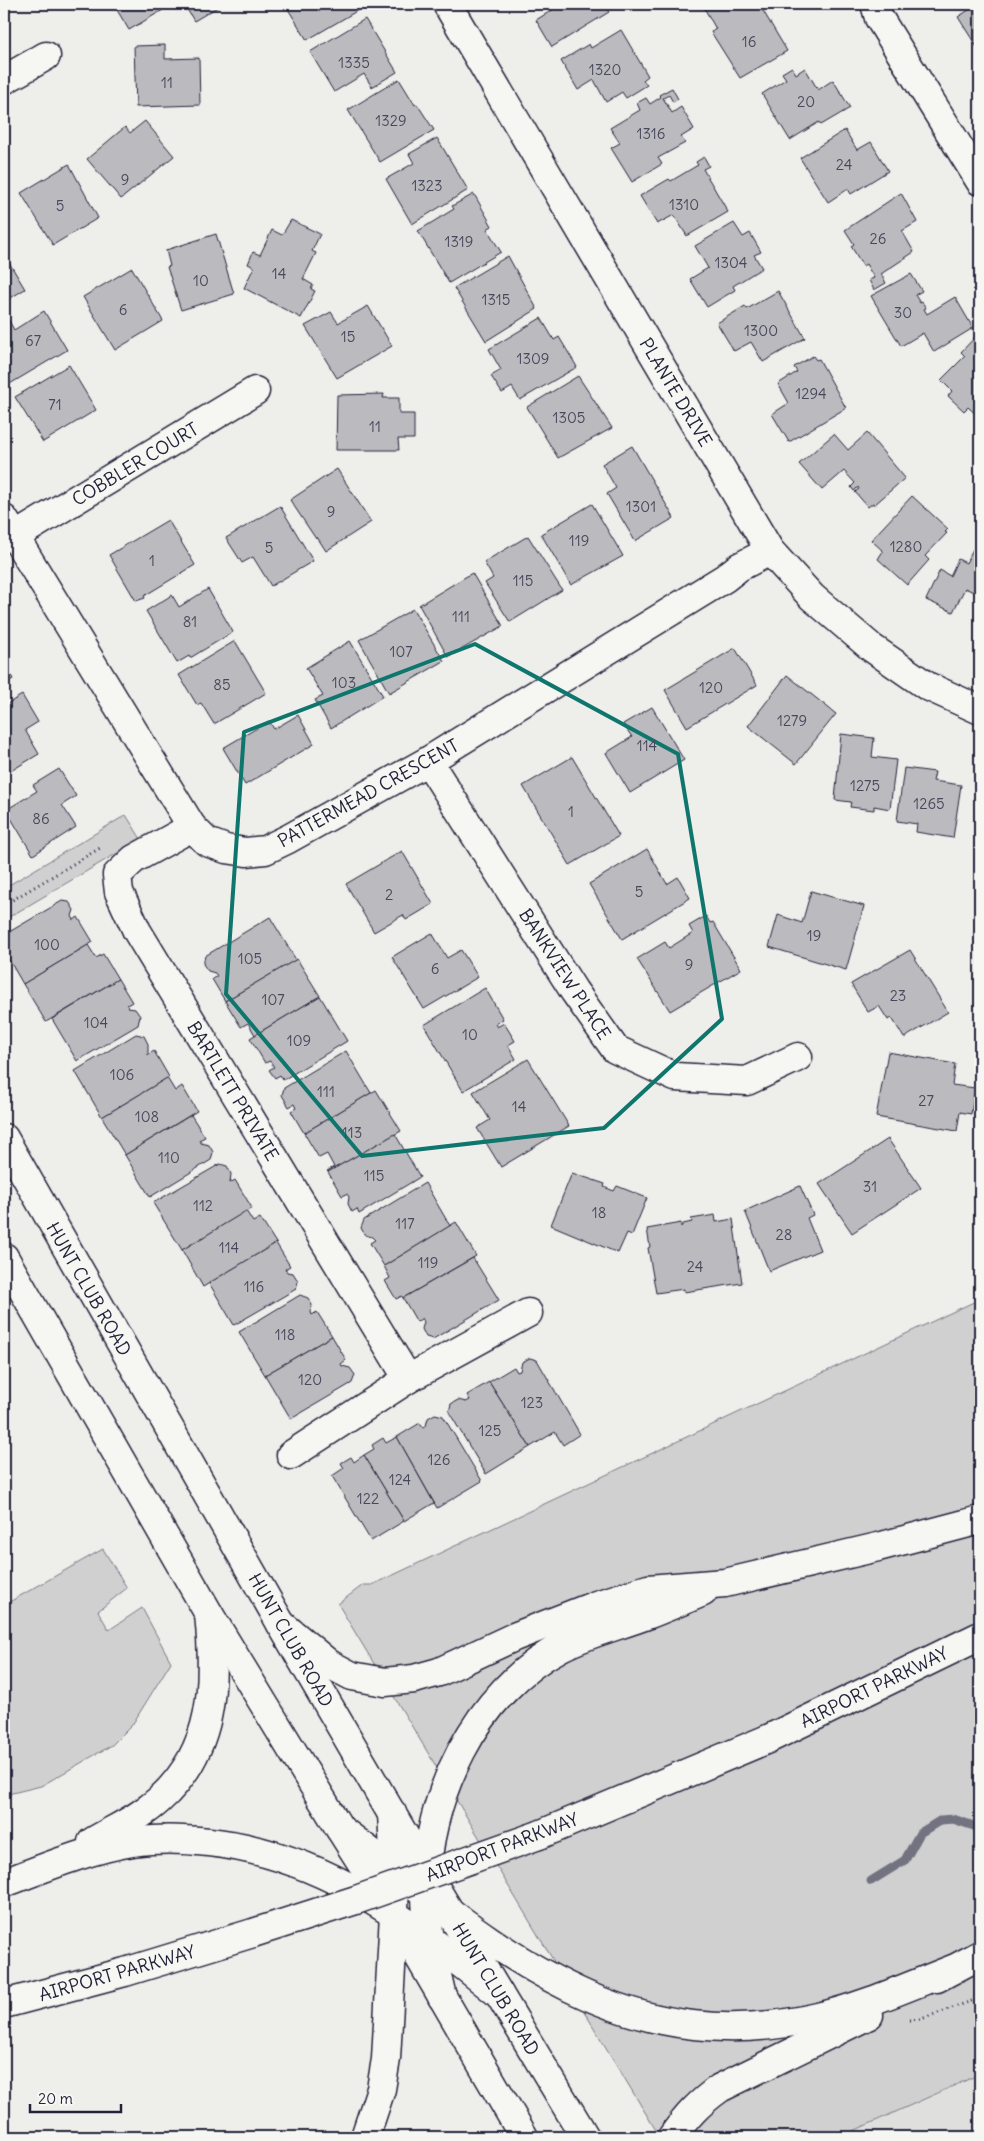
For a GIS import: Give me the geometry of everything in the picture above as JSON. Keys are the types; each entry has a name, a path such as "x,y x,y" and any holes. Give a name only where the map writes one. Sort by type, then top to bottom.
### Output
{"main road":[{"name":"PLANTE DRIVE","path":"447,4 770,551 812,597 872,648 926,686 980,710"},
{"path":"875,4 879,18 980,181"},
{"path":"4,80 46,56"},
{"name":"COBBLER COURT","path":"9,528 255,391"},
{"name":"PATTERMEAD CRESCENT","path":"9,528 192,827 207,842 226,849 246,852 265,850 428,761 726,578 740,567 770,551"},
{"name":"BANKVIEW PLACE","path":"428,761 574,991 615,1050 674,1077 747,1081 798,1057"},
{"name":"BARTLETT PRIVATE","path":"192,827 134,859 117,875 119,892 141,939 408,1379"},
{"name":"HUNT CLUB ROAD","path":"4,1138 281,1624 392,1813 426,1883 450,1912 585,2137"},
{"path":"4,1257 209,1614 394,1914 524,2137"},
{"path":"291,1455 408,1379 528,1313"},
{"path":"281,1624 329,1664 352,1676 392,1682 414,1679 439,1672 514,1637 596,1605 648,1589 725,1583 878,1547 980,1520"},
{"path":"442,1997 429,1938 426,1883 439,1810 452,1770 478,1723 495,1700 513,1682 535,1664 561,1647 648,1615 725,1583"},
{"path":"53,1864 145,1811 159,1800 175,1783 190,1761 201,1739 209,1716 213,1653 209,1614"},
{"name":"AIRPORT PARKWAY","path":"4,2004 125,1972 253,1933 356,1900 539,1835 768,1739 980,1636"},
{"path":"365,2137 381,2090 386,2059 394,1914 395,1870 392,1813"},
{"path":"340,1829 395,1870 426,1883"},
{"path":"4,1883 53,1864 135,1841 187,1840 225,1844 262,1851 304,1865 354,1889 429,1938 499,1994"},
{"path":"450,1912 524,1964 590,1998 655,2019 693,2026 735,2027 768,2025 816,2017 853,2008 954,1969"},
{"path":"672,2137 688,2114 701,2101 720,2088 857,2021 980,1955"}],"path":[{"path":"4,905 102,847"},
{"path":"907,2020 921,2020 980,1998"}],"highlighted area":[{"path":"475,644 678,754 722,1019 604,1128 362,1156 226,994 244,732"}],"shaded area":[{"path":"126,815 141,839 4,920 4,888"},
{"path":"980,1299 980,2074 840,2137 660,2137 338,1604 363,1585 372,1585"},
{"path":"103,1549 127,1588 98,1611 109,1630 142,1608 171,1662 132,1725 112,1745 41,1786 4,1795 4,1605"},
{"path":"980,2074 980,2137 840,2137"}],"building":[{"path":"173,4 129,30 114,5"},
{"path":"184,4 220,4 221,5 194,21"},
{"path":"285,4 357,4 360,9 307,40"},
{"path":"550,4 604,4 609,12 552,47 536,20 554,9"},
{"path":"706,4 759,4 787,51 740,78 711,32 716,29 703,6"},
{"path":"980,4 980,52 958,17"},
{"path":"365,19 397,72 372,87 364,74 334,92 310,52"},
{"path":"621,30 648,76 643,80 647,85 626,98 622,92 606,102 594,80 578,90 561,61 589,44 591,48"},
{"path":"165,45 165,59 199,58 200,105 136,107 134,46"},
{"path":"792,67 796,74 805,68 818,90 833,80 850,108 821,125 819,122 790,140 762,94 786,79 782,73"},
{"path":"399,79 415,105 417,104 434,130 380,162 348,110"},
{"path":"672,88 678,99 673,102 669,95 663,98 672,113 681,107 694,129 681,137 685,143 658,158 662,164 632,182 611,148 620,143 610,128 640,110 637,103 646,98 650,104 661,97 659,95"},
{"path":"145,121 174,156 121,199 87,159 125,127 130,133"},
{"path":"845,130 857,150 871,142 888,171 851,194 848,189 828,202 800,158"},
{"path":"437,138 468,190 412,224 386,179 414,163 409,154"},
{"path":"704,157 709,166 703,169 728,212 687,236 674,215 657,224 640,196 698,165 696,162"},
{"path":"69,164 98,218 53,245 21,193"},
{"path":"901,193 917,222 902,231 914,252 881,274 886,283 874,290 869,280 874,278 866,264 863,266 851,246 854,244 845,230"},
{"path":"474,194 492,226 487,229 501,252 449,283 418,231 454,209 452,206"},
{"path":"291,220 320,234 312,251 316,253 303,279 313,285 311,289 315,291 301,318 244,288 254,267 248,264 253,252 260,255 272,230 282,235"},
{"path":"734,223 743,237 750,233 761,252 754,255 762,268 733,286 735,290 707,307 690,279 708,268 695,246"},
{"path":"216,234 234,294 181,310 167,267 170,266 166,250"},
{"path":"4,254 25,289 4,302"},
{"path":"508,256 537,309 486,341 454,288"},
{"path":"132,268 163,321 115,350 83,297"},
{"path":"911,274 922,291 915,295 926,308 924,309 927,314 955,297 973,328 934,352 923,333 901,346 871,296"},
{"path":"778,291 805,338 763,362 751,342 734,351 717,323 745,306 747,309"},
{"path":"368,306 392,346 337,378 305,326 331,312 338,323"},
{"path":"44,311 67,350 8,385 4,377 4,318 7,317 14,330"},
{"path":"541,318 554,340 559,337 577,367 520,400 512,387 502,393 491,376 501,370 489,349"},
{"path":"980,332 980,418 968,407 964,411 948,396 952,391 941,380 965,356 961,352"},
{"path":"813,356 816,360 819,359 846,408 789,442 772,414 789,403 778,384 797,372 794,367"},
{"path":"69,365 96,410 43,442 15,397"},
{"path":"578,376 612,428 558,458 527,407"},
{"path":"384,394 383,398 399,398 399,414 414,414 414,439 398,439 399,450 336,450 337,395"},
{"path":"867,433 905,478 874,505 873,503 868,507 855,492 859,489 858,487 854,491 851,487 855,483 844,471 822,490 799,464 834,434 848,450"},
{"path":"632,446 674,518 635,541 607,494 616,488 602,464"},
{"path":"337,469 371,522 326,551 290,500"},
{"path":"912,496 948,529 945,532 947,533 925,556 929,560 907,585 878,559 883,551 871,540"},
{"path":"592,504 623,556 571,585 541,534"},
{"path":"280,506 313,561 271,586 253,557 242,563 226,538"},
{"path":"168,520 195,565 144,596 145,598 136,601 109,555"},
{"path":"528,536 562,590 510,622 485,583 493,578 484,562"},
{"path":"980,541 980,595 965,588 953,612 926,600 940,570 950,576 958,559 966,563 974,547 977,548"},
{"path":"472,573 503,626 448,657 419,605"},
{"path":"208,589 233,632 190,658 189,656 177,663 146,611 172,595 179,607"},
{"path":"413,609 444,661 389,693 359,640"},
{"path":"235,641 266,693 214,724 201,703 197,705 179,675"},
{"path":"350,641 383,696 331,728 315,700 323,696 306,668"},
{"path":"735,648 757,685 687,727 665,690"},
{"path":"4,663 13,679 4,684"},
{"path":"787,675 836,714 796,764 748,726"},
{"path":"22,695 38,722 25,730 39,754 4,775 4,706"},
{"path":"652,707 684,760 630,793 606,753 632,737 623,724"},
{"path":"298,715 314,744 245,785 223,748 269,721 274,729"},
{"path":"841,734 874,738 872,757 896,760 890,809 874,806 874,810 850,807 851,802 835,800"},
{"path":"572,757 619,836 570,865 523,786"},
{"path":"904,768 935,772 933,781 961,785 953,838 916,832 917,824 897,821"},
{"path":"59,769 76,796 62,805 76,827 33,855 6,810 37,791 33,785"},
{"path":"647,849 667,884 678,877 690,898 622,939 589,884"},
{"path":"402,851 433,904 406,920 403,915 374,932 346,884"},
{"path":"811,891 864,906 846,970 769,947 778,915 802,923"},
{"path":"62,901 69,902 74,910 72,916 74,920 78,917 93,942 23,984 4,951 4,935"},
{"path":"706,916 710,923 713,922 741,969 670,1011 637,959 665,942 669,948 693,933 689,926"},
{"path":"270,917 296,960 225,1001 212,979 217,976 215,973 208,971 203,964 205,956"},
{"path":"432,933 447,958 461,950 478,977 424,1009 392,957"},
{"path":"88,945 96,958 103,954 118,979 46,1022 23,984"},
{"path":"910,950 948,1012 904,1038 892,1018 888,1020 879,1006 868,1012 851,984"},
{"path":"297,959 320,996 255,1035 248,1023 241,1027 225,1001"},
{"path":"118,979 132,1002 127,1005 128,1008 135,1009 140,1016 138,1025 77,1061 52,1019"},
{"path":"485,988 503,1019 495,1024 497,1027 504,1023 515,1041 508,1045 516,1059 463,1091 424,1025"},
{"path":"320,996 347,1041 283,1080 280,1075 275,1078 269,1070 274,1067 270,1061 265,1063 250,1038"},
{"path":"136,1034 144,1036 148,1044 148,1055 154,1051 169,1077 102,1117 75,1071"},
{"path":"346,1051 371,1093 304,1133 291,1111 296,1108 294,1104 289,1107 282,1095 284,1088"},
{"path":"888,1052 955,1064 952,1085 975,1088 971,1114 960,1112 957,1131 876,1117"},
{"path":"528,1059 569,1126 501,1167 477,1128 490,1120 473,1092"},
{"path":"167,1078 175,1091 182,1086 197,1111 125,1155 102,1117"},
{"path":"376,1090 401,1131 328,1172 334,1167 327,1154 319,1158 304,1133"},
{"path":"191,1115 205,1137 199,1140 201,1143 209,1145 213,1152 211,1160 150,1197 125,1155"},
{"path":"395,1134 420,1177 359,1214 357,1209 352,1212 348,1204 349,1197 347,1194 342,1196 328,1172"},
{"path":"888,1139 921,1188 852,1233 819,1184"},
{"path":"220,1164 227,1166 231,1174 230,1183 235,1180 252,1208 182,1250 153,1203"},
{"path":"572,1173 605,1184 604,1187 614,1191 617,1186 647,1198 632,1235 627,1233 618,1253 551,1225"},
{"path":"425,1183 450,1226 384,1266 370,1243 375,1240 365,1235 361,1228 364,1220"},
{"path":"800,1186 813,1215 807,1218 820,1250 769,1271 745,1211"},
{"path":"246,1211 253,1222 260,1218 276,1243 203,1287 182,1250"},
{"path":"715,1215 716,1222 733,1219 742,1283 684,1292 684,1289 656,1293 648,1248 650,1247 647,1229 681,1223 681,1227 683,1224 692,1222 691,1219"},
{"path":"456,1222 476,1256 403,1298 402,1296 396,1299 385,1281 390,1278 384,1266"},
{"path":"276,1243 290,1266 285,1269 287,1272 293,1273 298,1281 296,1289 234,1325 209,1283"},
{"path":"473,1258 499,1300 433,1339 426,1337 422,1329 424,1322 422,1318 417,1322 403,1298"},
{"path":"300,1295 308,1298 312,1305 312,1315 317,1312 332,1336 265,1375 239,1332"},
{"path":"332,1336 346,1360 341,1364 342,1366 350,1368 355,1375 352,1383 291,1419 265,1375"},
{"path":"530,1358 537,1360 580,1434 563,1445 555,1432 530,1447 489,1382 514,1367 517,1372 520,1371 522,1362"},
{"path":"489,1382 530,1447 486,1474 449,1412 451,1404 458,1400 466,1402 470,1400 467,1395"},
{"path":"435,1414 443,1416 482,1481 437,1508 397,1437 420,1423 423,1428 426,1426 428,1418"},
{"path":"397,1437 434,1503 404,1521 364,1455 374,1449 372,1445 383,1438 386,1443"},
{"path":"364,1455 404,1521 371,1541 332,1476 344,1468 341,1463 351,1457 354,1462"}],"waterway":[{"path":"871,1881 905,1860 920,1833 941,1820 953,1819 980,1828"}],"tram line":[{"path":"966,2137 980,2131"}]}
